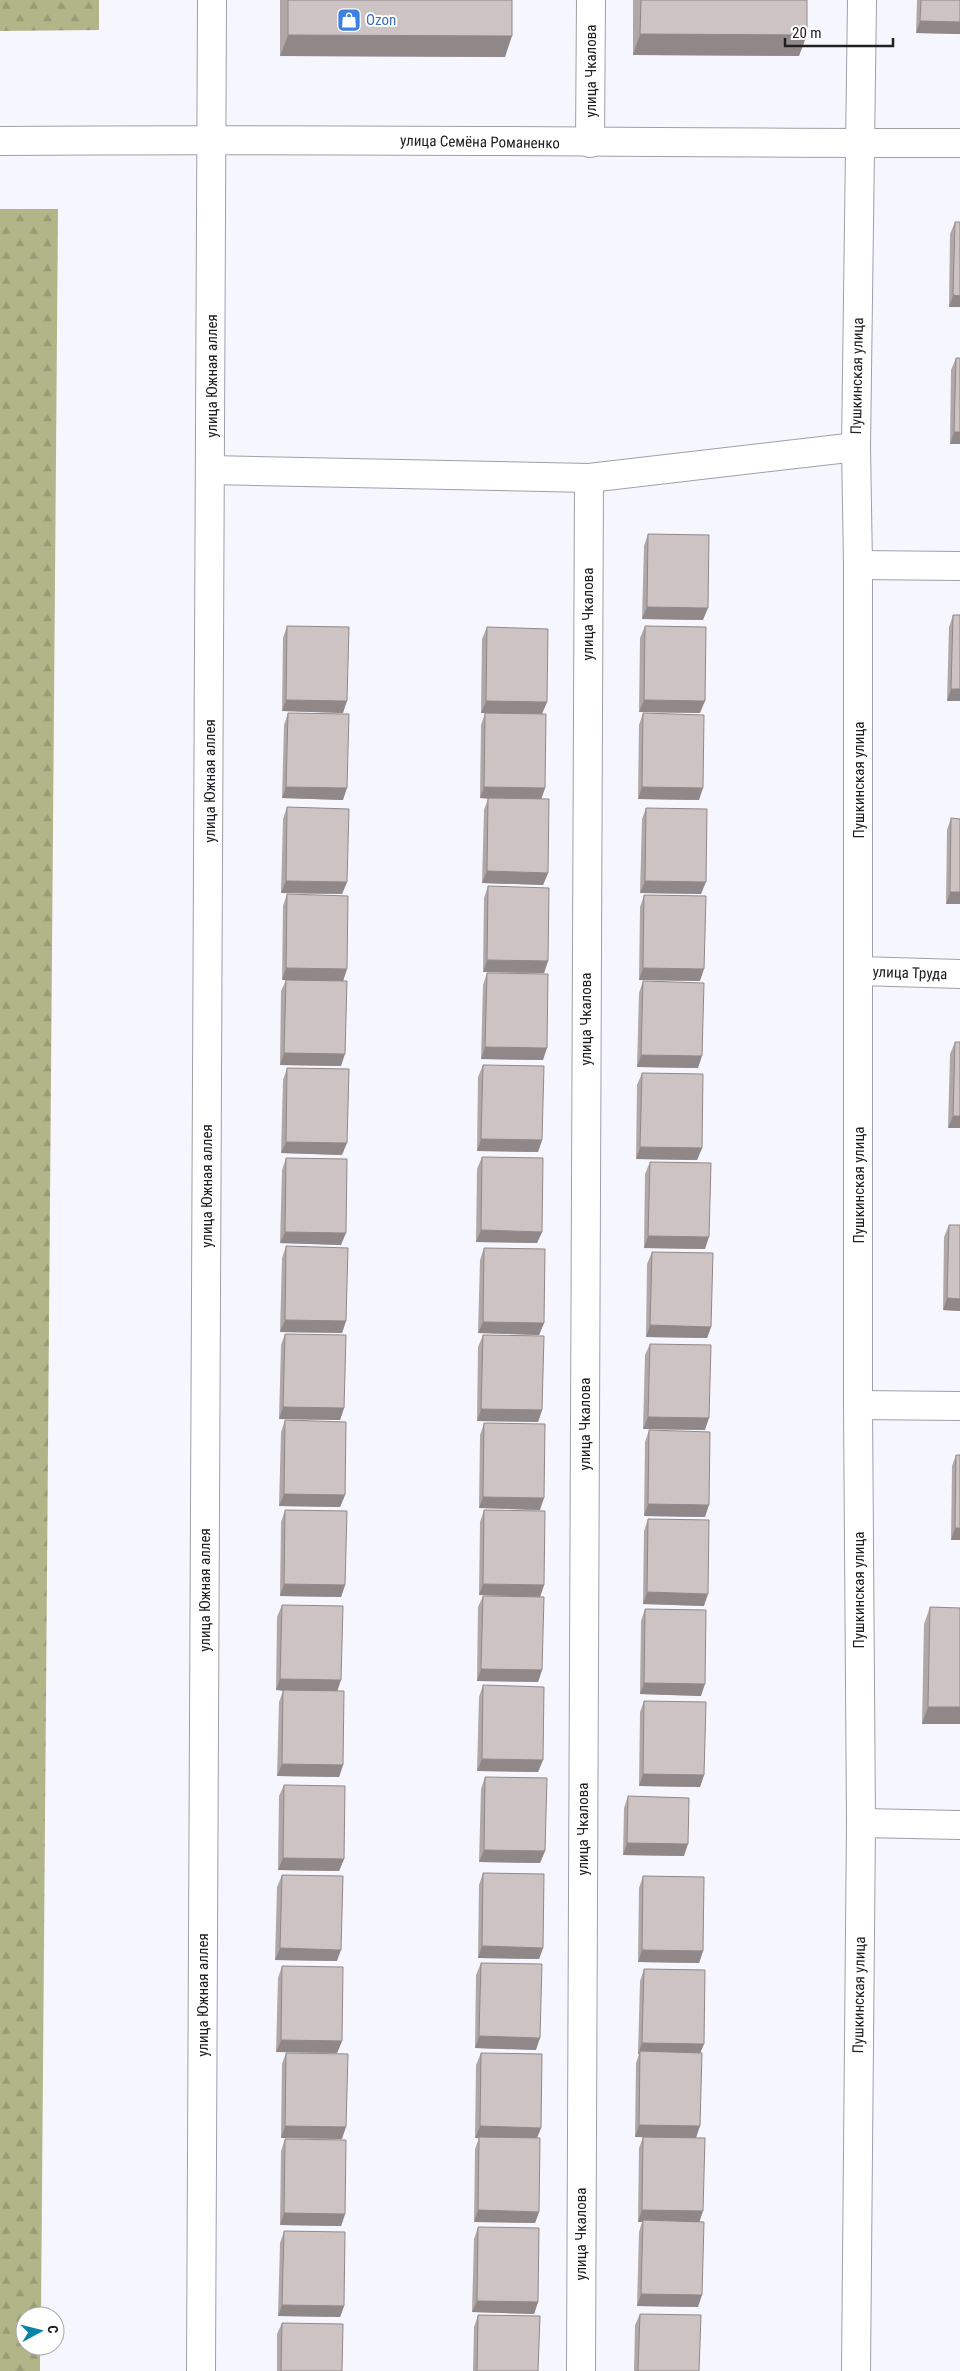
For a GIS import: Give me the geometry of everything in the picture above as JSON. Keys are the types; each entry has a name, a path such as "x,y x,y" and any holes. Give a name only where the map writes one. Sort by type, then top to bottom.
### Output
{"street":[{"name":"улица Южная аллея","path":"201,2371 212,0"},
{"name":"улица Чкалова","path":"590,143 591,0"},
{"name":"Пушкинская улица","path":"856,2371 861,1823 858,1405 858,565 856,447 862,0"},
{"name":"улица Семёна Романенко","path":"0,141 212,139 590,143 960,143"},
{"path":"211,470 589,478 856,447"},
{"name":"улица Чкалова","path":"581,2371 589,478"},
{"path":"858,565 960,566"},
{"name":"улица Труда","path":"859,972 960,974"},
{"path":"858,1405 960,1406"},
{"path":"861,1823 960,1824"}],"green space":[{"path":"0,0 99,0 99,30 0,31"},
{"path":"0,209 58,209 41,2306 15,2306 15,2356 40,2356 40,2371 0,2371"}],"building":[{"path":"288,0 512,0 512,36 288,35"},
{"path":"641,0 807,0 807,35 640,34"},
{"path":"921,0 960,0 960,22 920,21"},
{"path":"955,222 960,222 960,296 953,295"},
{"path":"956,358 960,358 960,432 954,432"},
{"path":"648,534 709,535 708,608 647,607"},
{"path":"953,615 960,615 960,689 951,689"},
{"path":"287,626 349,627 347,701 286,700"},
{"path":"645,626 706,627 705,701 644,700"},
{"path":"487,627 548,629 547,702 486,701"},
{"path":"288,713 349,714 347,788 286,787"},
{"path":"485,713 546,714 545,788 484,787"},
{"path":"643,713 704,715 703,788 642,787"},
{"path":"488,798 549,799 548,873 487,871"},
{"path":"287,807 349,809 347,882 286,881"},
{"path":"646,808 707,809 706,882 645,881"},
{"path":"951,818 960,819 960,892 950,892"},
{"path":"488,886 549,888 548,961 487,960"},
{"path":"287,894 348,896 347,969 286,968"},
{"path":"644,895 706,896 704,969 643,968"},
{"path":"487,973 548,974 547,1048 485,1047"},
{"path":"286,980 347,981 345,1054 284,1053"},
{"path":"643,981 704,983 702,1056 641,1055"},
{"path":"955,1042 960,1042 960,1116 953,1116"},
{"path":"483,1065 544,1066 542,1140 481,1139"},
{"path":"287,1068 349,1069 347,1143 286,1142"},
{"path":"642,1073 703,1074 702,1148 640,1147"},
{"path":"482,1157 543,1158 542,1232 481,1230"},
{"path":"286,1158 347,1159 346,1233 285,1232"},
{"path":"650,1162 711,1163 709,1237 648,1236"},
{"path":"949,1225 960,1225 960,1299 947,1298"},
{"path":"286,1246 348,1248 346,1321 285,1320"},
{"path":"484,1248 545,1249 544,1323 483,1322"},
{"path":"652,1252 713,1253 711,1327 650,1325"},
{"path":"285,1334 346,1335 344,1408 283,1407"},
{"path":"483,1335 544,1336 542,1410 481,1409"},
{"path":"650,1344 711,1345 709,1418 648,1417"},
{"path":"285,1420 346,1422 345,1495 284,1494"},
{"path":"484,1423 545,1424 544,1498 483,1497"},
{"path":"649,1430 710,1432 709,1505 648,1504"},
{"path":"956,1455 960,1455 960,1528 955,1528"},
{"path":"285,1510 347,1511 345,1585 284,1584"},
{"path":"484,1510 545,1511 544,1585 483,1584"},
{"path":"648,1519 709,1520 708,1594 647,1592"},
{"path":"483,1596 544,1597 542,1670 481,1669"},
{"path":"282,1605 343,1606 341,1680 280,1679"},
{"path":"930,1607 960,1608 960,1707 928,1707"},
{"path":"645,1609 706,1610 705,1684 644,1683"},
{"path":"483,1685 544,1687 543,1760 482,1759"},
{"path":"283,1690 344,1691 343,1765 282,1764"},
{"path":"644,1701 706,1702 704,1775 643,1774"},
{"path":"485,1777 547,1778 545,1851 484,1850"},
{"path":"284,1785 345,1786 344,1859 283,1858"},
{"path":"628,1796 689,1798 688,1844 627,1843"},
{"path":"483,1873 544,1874 543,1948 482,1946"},
{"path":"282,1875 343,1876 341,1950 280,1948"},
{"path":"643,1876 704,1877 703,1951 642,1950"},
{"path":"481,1963 542,1964 540,2038 479,2036"},
{"path":"282,1966 343,1967 342,2041 281,2040"},
{"path":"644,1969 705,1970 704,2044 642,2043"},
{"path":"640,2051 702,2053 700,2126 639,2125"},
{"path":"286,2053 348,2054 346,2127 285,2126"},
{"path":"481,2053 542,2054 541,2128 480,2126"},
{"path":"479,2137 540,2138 539,2212 478,2210"},
{"path":"643,2137 705,2138 703,2211 642,2210"},
{"path":"285,2139 346,2140 345,2214 284,2213"},
{"path":"643,2220 704,2222 702,2295 641,2294"},
{"path":"478,2227 539,2228 538,2302 477,2301"},
{"path":"284,2231 345,2232 344,2306 282,2305"},
{"path":"640,2314 701,2315 699,2371 638,2371"},
{"path":"478,2315 540,2316 538,2371 477,2371"},
{"path":"282,2323 343,2324 342,2371 281,2371"}],"place":[{"name":"Ozon","path":"349,20"}]}
